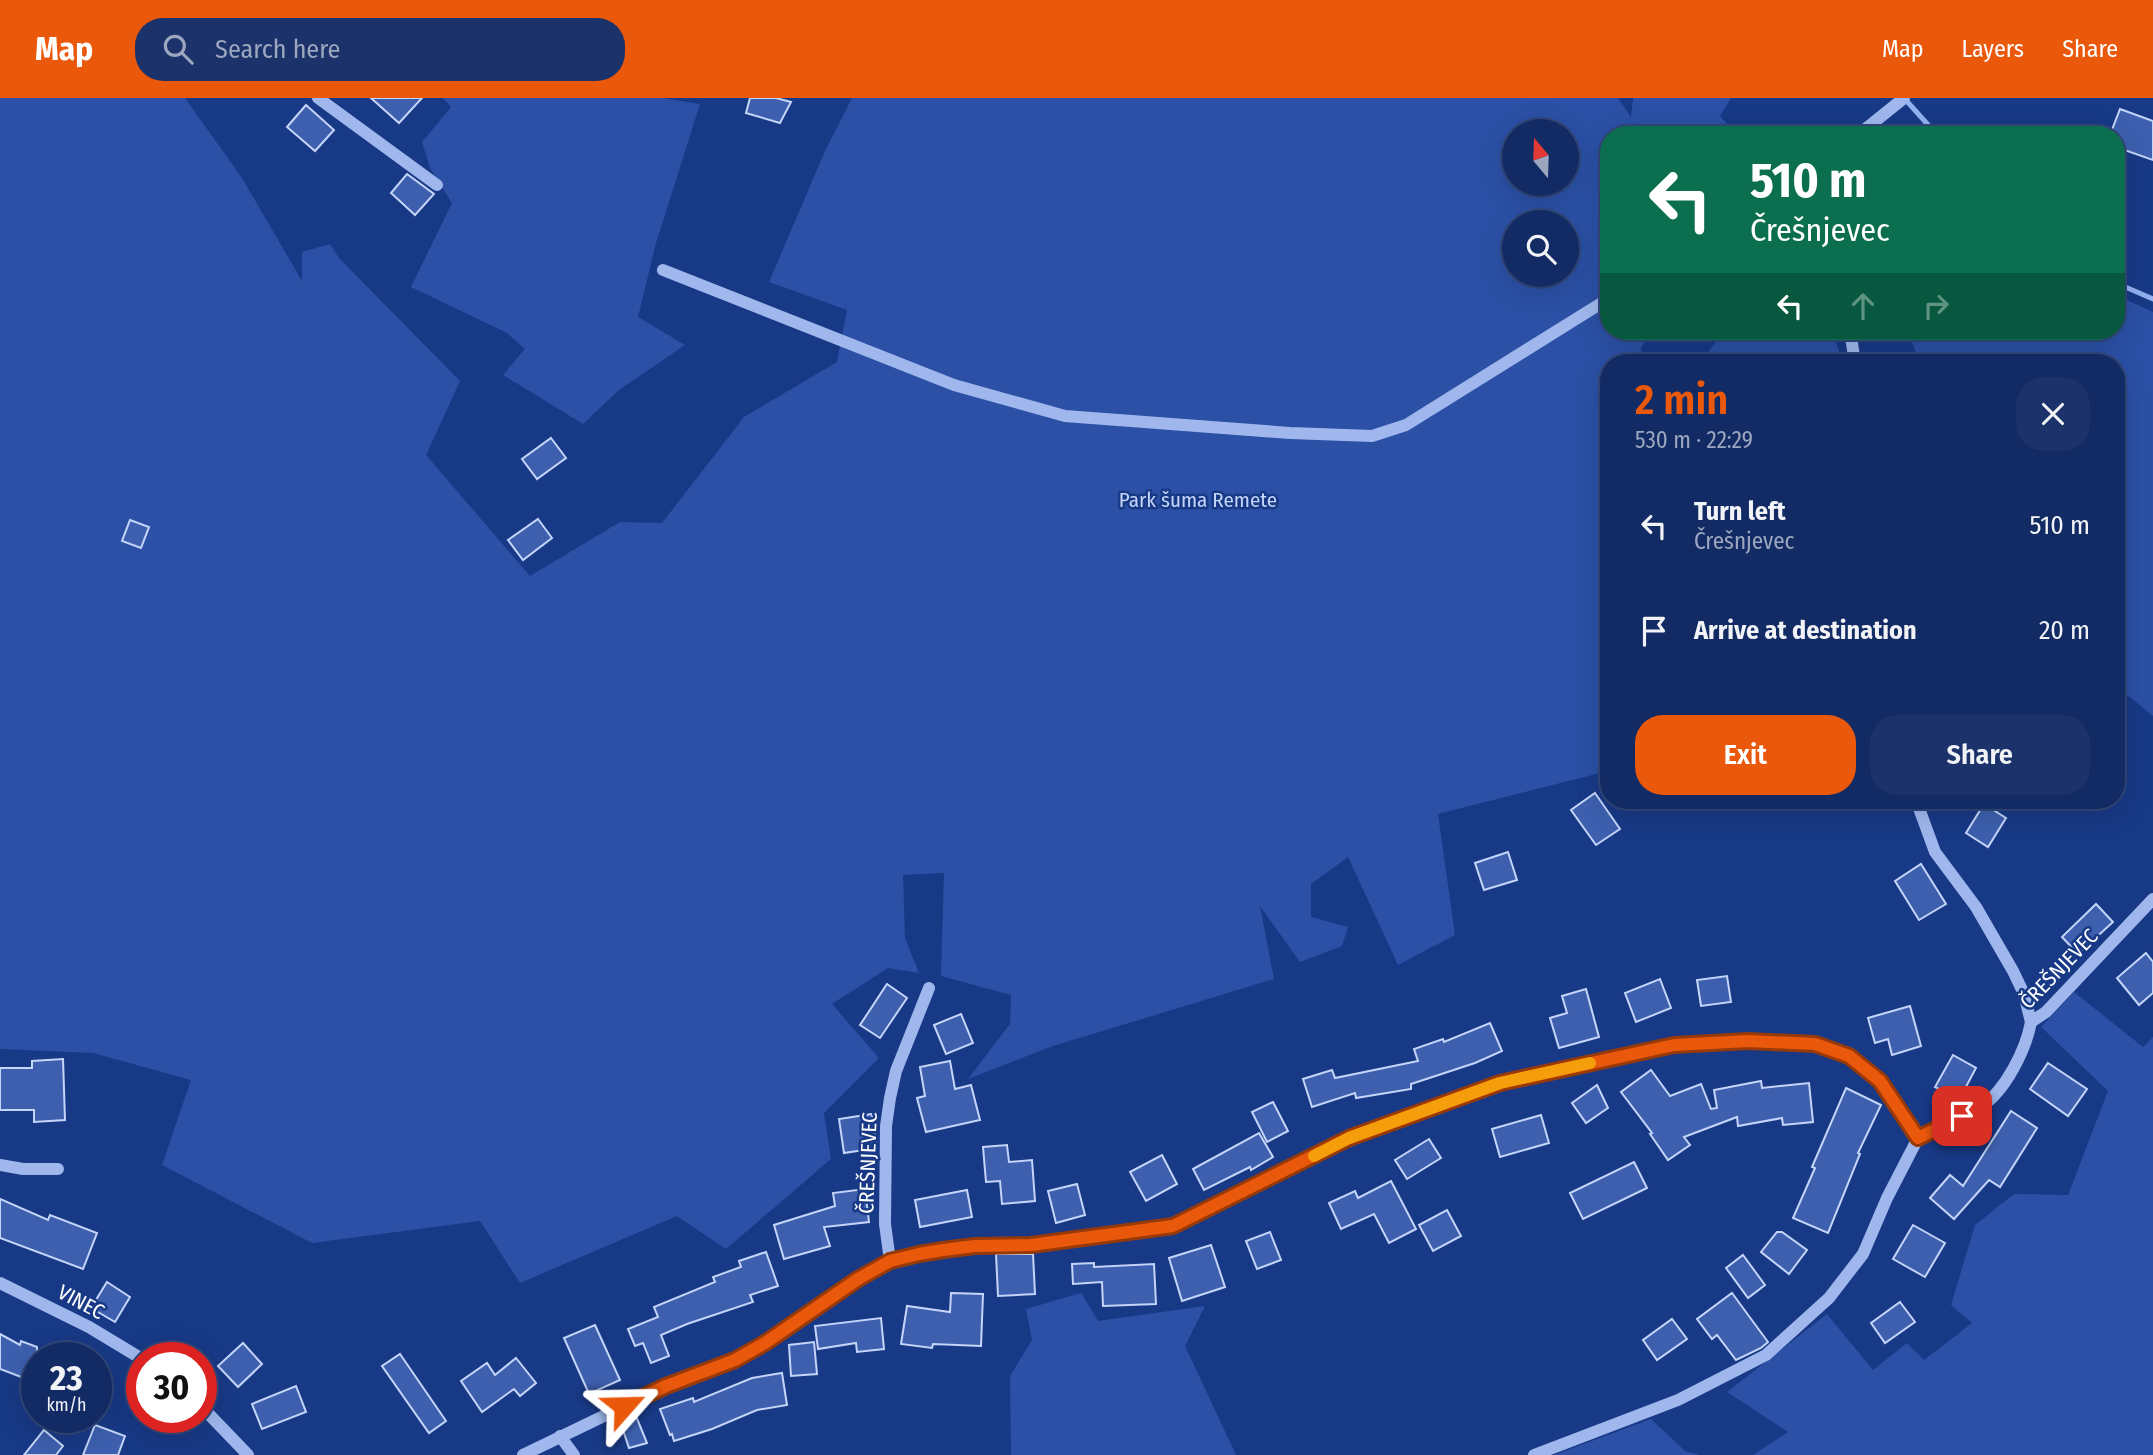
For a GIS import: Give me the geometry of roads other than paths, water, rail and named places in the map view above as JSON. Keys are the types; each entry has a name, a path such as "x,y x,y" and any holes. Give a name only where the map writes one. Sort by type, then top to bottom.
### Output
{"street":[{"path":"318,98 438,185"},
{"path":"1869,126 1899,101"},
{"path":"663,271 954,385 1065,416 1372,436 1406,425 1600,304"},
{"path":"1919,809 1935,852 1976,907 2013,971 2024,994 2031,1022"},
{"name":"ČREŠNJEVEC","path":"1918,1138 1984,1105 2004,1084 2028,1040 2031,1022 2046,1012 2153,899"},
{"name":"ČREŠNJEVEC","path":"890,1261 885,1224 886,1126 896,1071 929,988"},
{"path":"523,1455 666,1386 735,1360 890,1261 975,1246 1031,1245 1173,1226 1349,1138 1500,1083 1674,1045 1748,1041 1815,1044 1849,1056 1880,1081 1918,1138 1887,1198 1863,1254 1829,1298 1766,1355 1678,1400 1534,1455"},
{"path":"0,1166 23,1170 58,1169"},
{"name":"VINEC","path":"0,1283 89,1327 126,1349"},
{"path":"217,1423 248,1455"},
{"path":"560,1436 574,1455"}],"waterway":[{"path":"1904,98 1929,126"},
{"path":"2125,287 2153,299"}],"park label":[{"name":"Park šuma Remete","path":"1198,500"}]}
